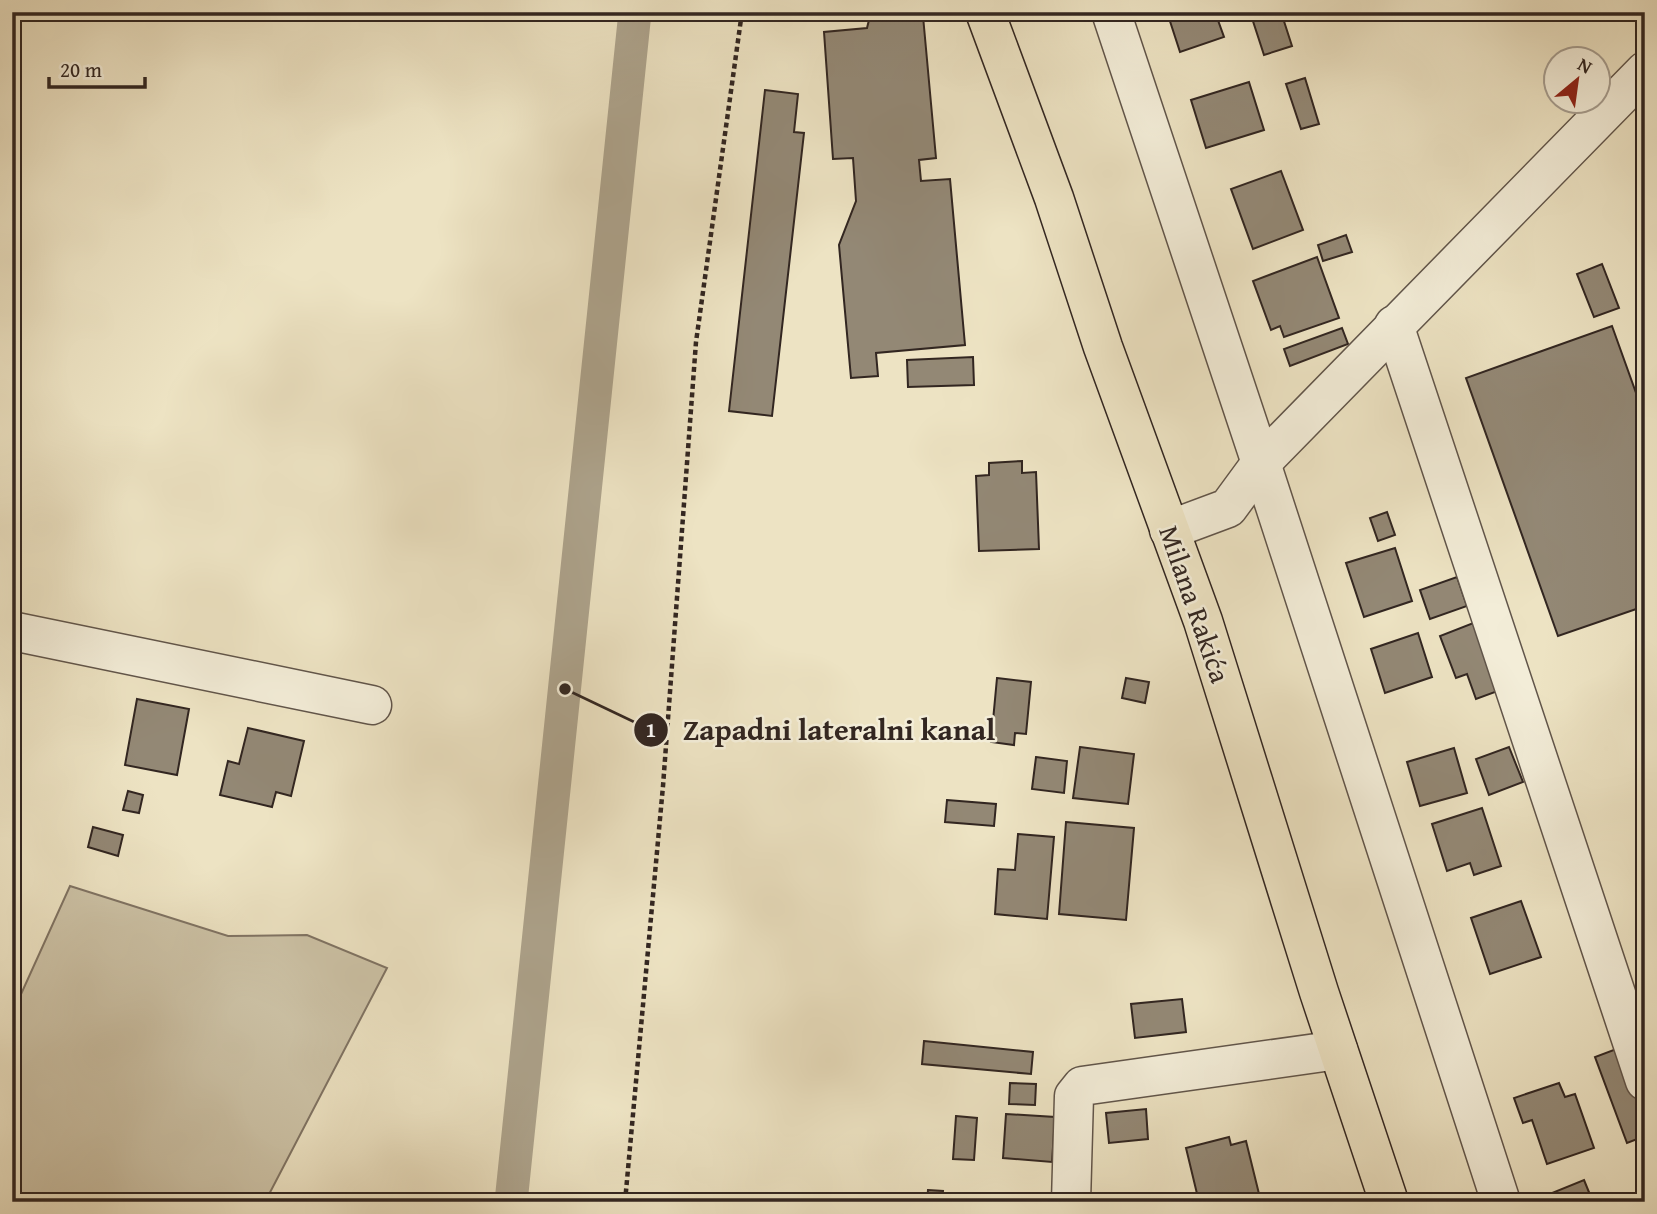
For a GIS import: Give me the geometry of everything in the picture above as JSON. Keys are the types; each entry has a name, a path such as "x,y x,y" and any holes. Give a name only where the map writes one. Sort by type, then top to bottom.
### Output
{"main road":[{"name":"Milana Rakića","path":"985,12 1054,198 1103,346 1203,621 1338,1050 1389,1202"}],"street":[{"path":"1111,12 1501,1202"},
{"path":"1169,530 1228,508 1261,463 1645,71"},
{"path":"1394,325 1645,1081"},
{"path":"12,631 372,705"},
{"path":"1071,1202 1074,1096 1082,1086 1338,1050"}],"path":[{"path":"625,1202 663,786 696,342 742,12"}],"shaded area":[{"path":"70,886 228,936 307,935 387,968 265,1202 12,1202 12,1014"}],"building":[{"path":"1167,12 1215,12 1224,37 1180,52"},
{"path":"1250,12 1281,12 1292,46 1264,55"},
{"path":"923,16 936,158 919,160 921,181 950,179 965,345 876,353 878,376 851,378 839,245 856,201 853,158 833,159 824,32 867,28 869,20"},
{"path":"1305,78 1319,124 1301,129 1286,84"},
{"path":"1249,82 1264,130 1206,148 1191,100"},
{"path":"765,90 798,94 794,132 804,133 772,416 729,411"},
{"path":"1281,171 1303,230 1253,249 1231,189"},
{"path":"1346,235 1352,252 1323,261 1318,245"},
{"path":"1317,257 1339,318 1284,337 1280,326 1271,330 1253,281"},
{"path":"1602,264 1619,308 1594,317 1577,274"},
{"path":"1612,326 1645,418 1645,606 1558,636 1466,378"},
{"path":"1342,328 1348,344 1290,366 1284,349"},
{"path":"973,357 974,385 908,387 907,360"},
{"path":"1022,461 1022,473 1036,472 1039,549 979,551 976,476 989,475 989,463"},
{"path":"1387,512 1395,535 1378,541 1370,518"},
{"path":"1395,548 1412,601 1364,617 1346,563"},
{"path":"1457,577 1467,606 1430,619 1420,590"},
{"path":"1481,620 1506,688 1476,699 1467,674 1456,678 1440,636"},
{"path":"1418,633 1432,677 1385,693 1371,649"},
{"path":"997,678 1031,682 1026,734 1015,733 1014,745 991,742"},
{"path":"1126,678 1149,682 1145,703 1122,698"},
{"path":"137,699 189,709 177,775 125,765"},
{"path":"248,728 304,741 291,796 276,792 272,807 220,795 228,761 239,764"},
{"path":"1080,747 1134,754 1128,804 1073,798"},
{"path":"1509,747 1523,782 1489,795 1476,759"},
{"path":"1454,748 1467,793 1420,806 1407,762"},
{"path":"1036,757 1067,761 1064,793 1032,789"},
{"path":"128,791 143,795 139,813 123,810"},
{"path":"947,800 996,804 994,826 945,822"},
{"path":"1482,808 1501,866 1474,875 1470,863 1447,871 1432,824"},
{"path":"1066,822 1134,828 1126,920 1059,914"},
{"path":"93,827 123,835 118,856 88,847"},
{"path":"1018,834 1054,837 1047,919 995,914 998,869 1015,870"},
{"path":"1521,901 1541,957 1490,974 1471,918"},
{"path":"1182,999 1186,1032 1135,1038 1131,1004"},
{"path":"924,1041 1033,1052 1031,1074 922,1064"},
{"path":"1619,1048 1645,1118 1645,1136 1627,1143 1595,1057"},
{"path":"1010,1083 1036,1084 1035,1105 1009,1104"},
{"path":"1559,1083 1565,1097 1575,1094 1594,1148 1547,1164 1532,1120 1523,1123 1514,1098"},
{"path":"1146,1109 1148,1139 1109,1143 1106,1113"},
{"path":"1006,1114 1055,1117 1052,1162 1003,1158"},
{"path":"956,1116 977,1118 974,1160 953,1159"},
{"path":"1229,1137 1231,1145 1246,1141 1261,1202 1199,1202 1186,1148"},
{"path":"1584,1180 1593,1202 1549,1202 1547,1195"},
{"path":"928,1190 943,1191 942,1202 927,1202"}],"waterway":[{"path":"511,1202 635,12"}],"place":[{"name":"Zapadni lateralni kanal","path":"565,689"}]}
